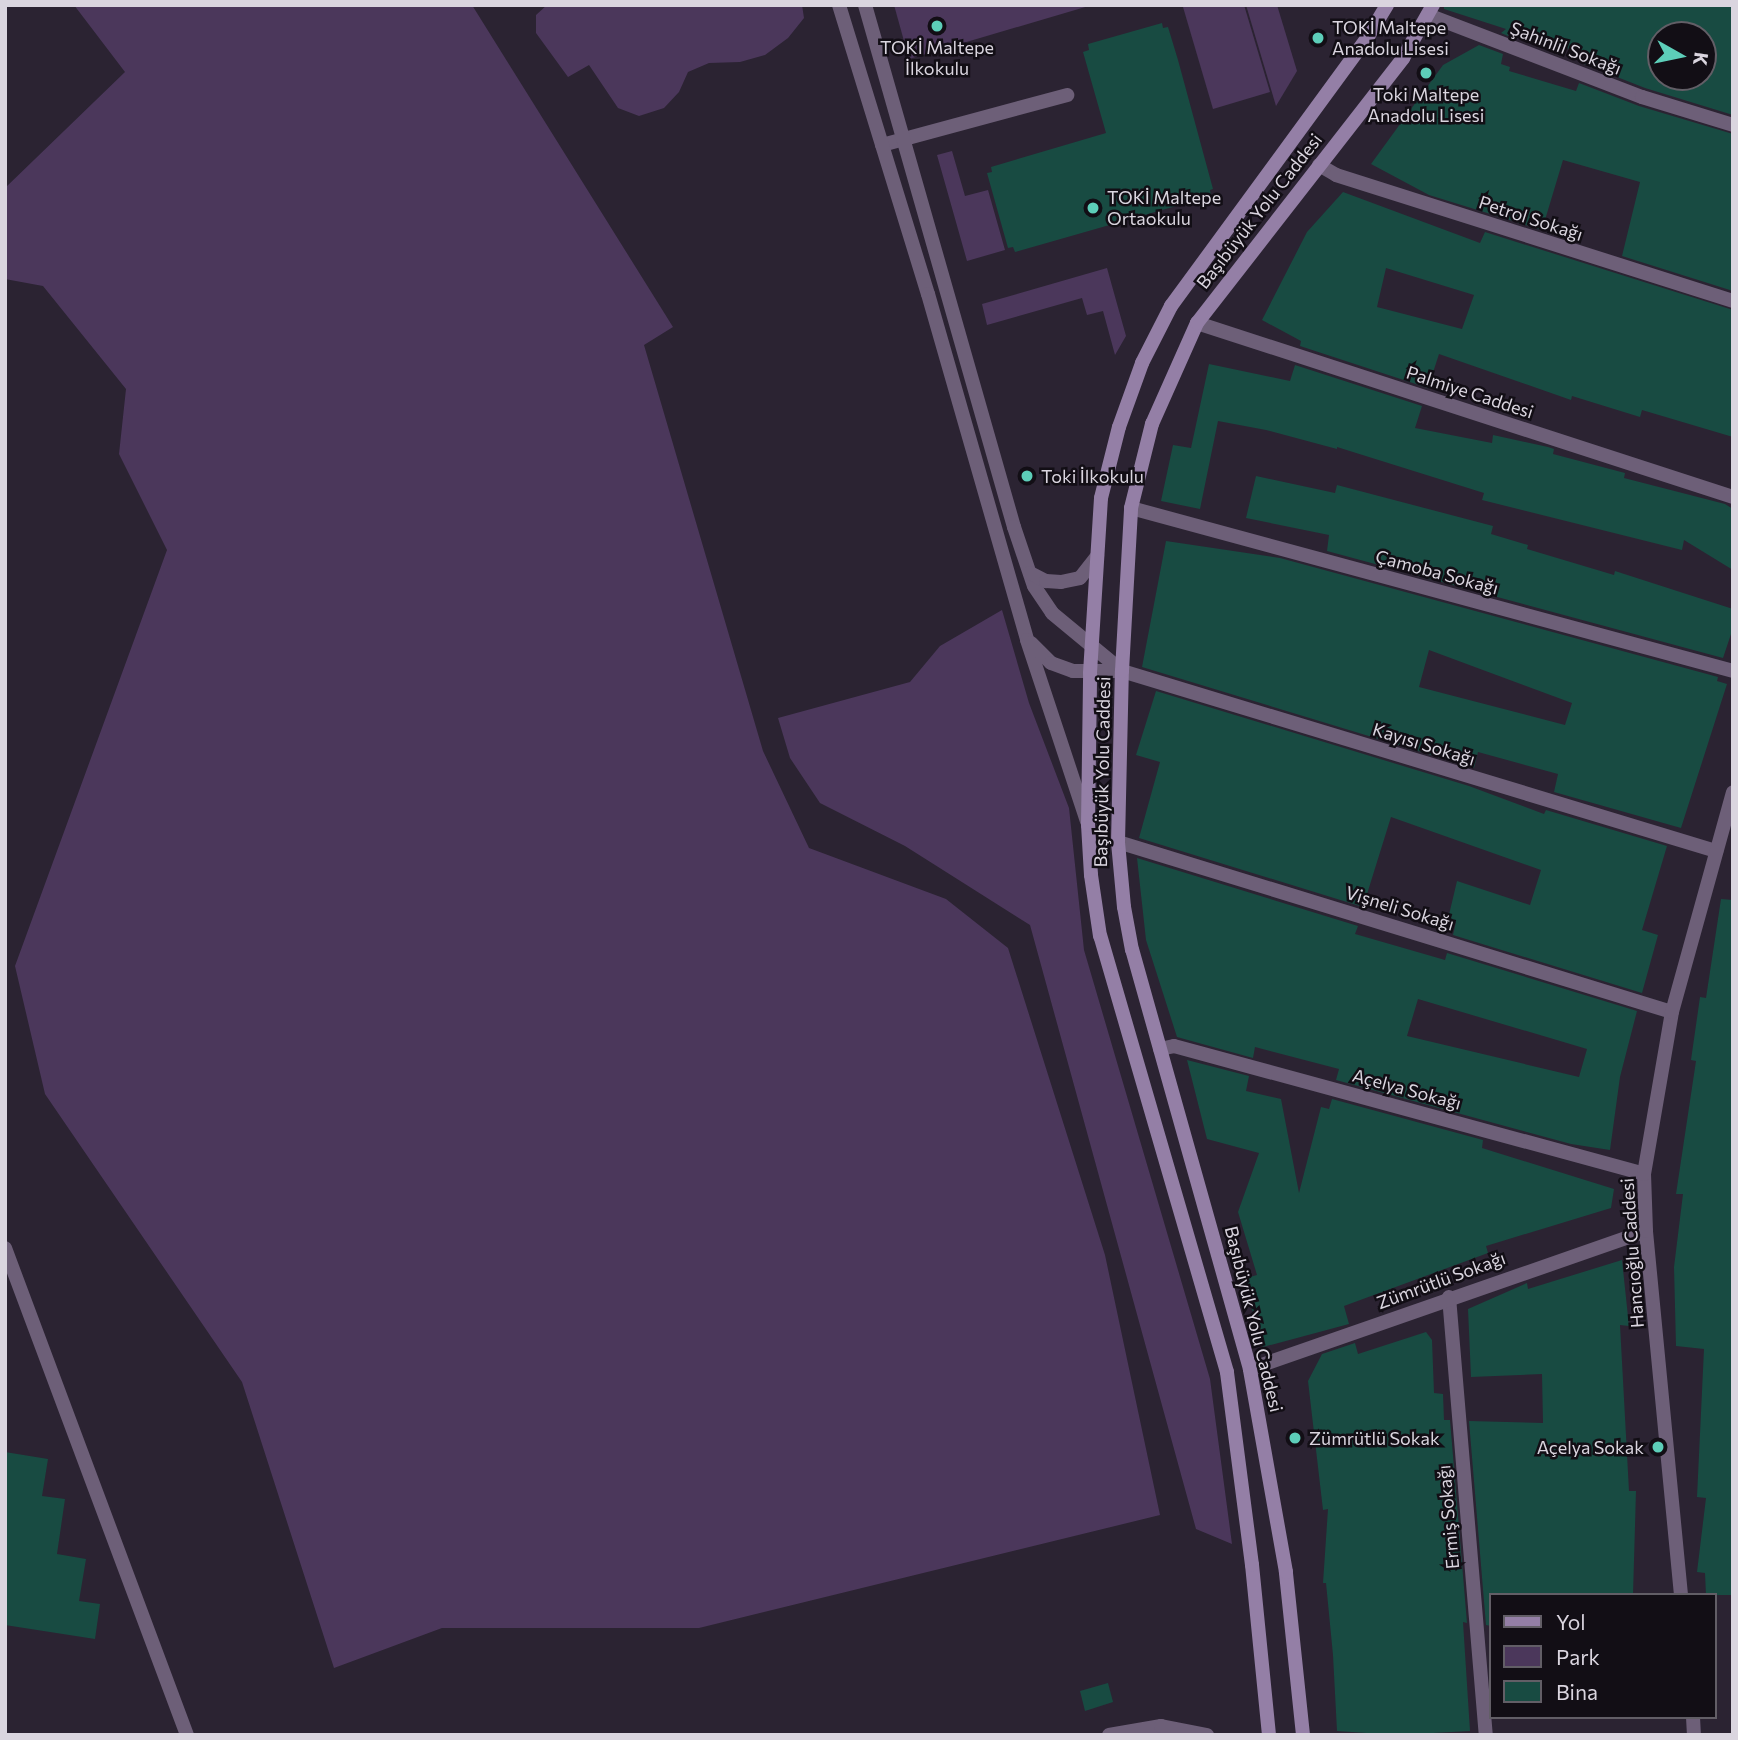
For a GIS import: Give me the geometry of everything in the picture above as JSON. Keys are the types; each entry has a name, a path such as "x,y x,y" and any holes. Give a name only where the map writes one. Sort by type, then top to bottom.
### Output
{"main road":[{"name":"Başıbüyük Yolu Caddesi","path":"1269,1735 1252,1565 1227,1372 1100,936 1088,825 1090,673 1097,556 1101,498 1119,427 1142,363 1171,306 1366,40 1387,5"},
{"name":"Başıbüyük Yolu Caddesi","path":"1303,1735 1286,1572 1251,1369 1132,950 1124,907 1118,842 1122,671 1131,508 1152,424 1197,323 1403,58 1431,10"}],"street":[{"path":"839,5 928,294 1027,640 1088,825"},
{"path":"865,5 1014,527 1034,586 1052,613 1122,671"},
{"name":"Şahinlil Sokağı","path":"1431,10 1642,97 1733,125"},
{"path":"882,145 1067,95"},
{"name":"Petrol Sokağı","path":"1319,165 1336,175 1733,301"},
{"name":"Palmiye Caddesi","path":"1197,323 1733,497"},
{"name":"Çamoba Sokağı","path":"1131,508 1733,671"},
{"path":"1030,573 1046,581 1062,582 1080,578 1097,556"},
{"path":"1027,640 1051,663 1073,671 1122,671"},
{"name":"Kayısı Sokağı","path":"1122,671 1716,851"},
{"name":"Hancıoğlu Caddesi","path":"1681,1593 1646,1230 1644,1174 1672,1012 1733,792"},
{"name":"Vişneli Sokağı","path":"1118,842 1672,1012"},
{"name":"Açelya Sokağı","path":"1160,1049 1174,1046 1644,1174"},
{"name":"Zümrütlü Sokağı","path":"1251,1369 1646,1230"},
{"path":"5,1248 187,1735"},
{"name":"Ermiş Sokağı","path":"1450,1297 1486,1735"},
{"path":"1109,1735 1161,1726 1207,1735"}],"green space":[{"path":"74,5 472,5 673,327 644,345 763,751 809,848 946,899 1008,948 1105,1255 1160,1515 699,1628 442,1628 334,1668 242,1382 45,1094 15,966 167,550 119,454 126,389 43,286 5,279 5,188 125,72"},
{"path":"547,5 802,5 804,18 788,38 765,55 740,62 709,63 688,72 679,92 664,108 639,116 618,108 589,65 568,77 536,33 536,15"},
{"path":"894,5 1092,5 909,59"},
{"path":"1244,5 1270,92 1213,109 1183,7"},
{"path":"1246,5 1277,5 1297,71 1276,106"},
{"path":"952,151 965,196 988,190 1005,250 967,261 937,155"},
{"path":"1107,268 1126,336 1115,355 1103,311 1087,315 1082,298 987,325 982,304"},
{"path":"1002,610 1029,703 1069,808 1084,950 1210,1379 1232,1544 1196,1529 1030,925 905,846 820,803 790,758 778,718 910,682 940,646"}],"building":[{"path":"1444,5 1733,5 1733,115 1655,91 1717,91 1717,21 1647,21 1647,89 1584,64 1587,55 1510,28 1508,36 1501,33 1506,29 1444,9"},
{"path":"1162,23 1163,28 1168,27 1178,60 1213,189 1210,190 1211,196 1015,252 1013,247 1008,248 987,173 992,172 991,167 1106,133 1083,52 1089,50 1088,44"},
{"path":"1479,45 1503,54 1501,64 1510,67 1509,71 1576,91 1579,83 1639,106 1733,134 1733,291 1622,256 1640,182 1563,160 1542,230 1429,195 1371,164 1443,65"},
{"path":"1343,192 1480,243 1485,232 1733,310 1733,437 1642,410 1640,417 1572,396 1571,400 1439,354 1428,388 1300,346 1301,341 1262,320 1307,232","holes":["1386,268 1474,295 1462,329 1377,307"]},
{"path":"1209,364 1290,381 1295,365 1422,406 1415,428 1492,443 1493,435 1548,447 1554,449 1553,454 1625,473 1624,478 1725,504 1733,509 1733,570 1684,540 1682,550 1482,500 1484,493 1337,447 1218,421 1200,509 1161,501 1173,445 1191,448"},
{"path":"1256,476 1335,493 1337,485 1493,526 1491,534 1528,545 1527,549 1614,575 1615,571 1733,609 1733,628 1723,658 1327,551 1329,535 1246,518"},
{"path":"1166,541 1280,558 1718,677 1717,681 1727,684 1681,828 1554,792 1558,774 1478,752 1474,768 1142,667","holes":["1429,650 1572,703 1565,725 1419,687"]},
{"path":"1156,691 1469,786 1544,814 1546,810 1667,846 1642,930 1658,935 1642,993 1453,935 1456,922 1448,919 1457,881 1530,905 1541,870 1391,817 1363,907 1139,838 1160,762 1136,755"},
{"path":"1137,858 1358,926 1355,934 1445,960 1447,953 1637,1011 1620,1077 1610,1150 1571,1144 1336,1080 1339,1069 1255,1047 1253,1058 1177,1037 1146,940","holes":["1418,999 1587,1049 1579,1077 1407,1036"]},
{"path":"1721,899 1733,900 1733,1595 1706,1593 1705,1573 1697,1572 1706,1498 1697,1497 1704,1349 1676,1346 1674,1267 1683,1194 1676,1194 1696,1061 1691,1060 1700,997 1706,998"},
{"path":"1187,1060 1249,1076 1246,1091 1281,1099 1299,1193 1321,1107 1329,1109 1332,1099 1483,1140 1482,1148 1614,1189 1611,1208 1486,1246 1488,1253 1344,1306 1349,1324 1263,1347 1243,1279 1257,1275 1238,1212 1259,1153 1207,1139"},
{"path":"1622,1260 1629,1326 1620,1325 1629,1491 1636,1491 1633,1593 1490,1593 1490,1626 1486,1625 1469,1421 1543,1423 1542,1374 1471,1377 1468,1309 1527,1283 1528,1289"},
{"path":"1426,1332 1432,1340 1434,1393 1443,1394 1444,1420 1450,1420 1467,1623 1463,1622 1470,1731 1396,1735 1337,1731 1333,1655 1326,1583 1323,1583 1328,1509 1323,1510 1308,1381 1322,1354 1355,1343 1358,1354"},
{"path":"5,1452 48,1459 42,1496 65,1499 57,1554 86,1559 79,1601 100,1604 95,1639 5,1625"},
{"path":"1108,1683 1113,1702 1085,1711 1080,1691"}],"place":[{"name":"TOKİ Maltepe İlkokulu","path":"937,26"},
{"name":"TOKİ Maltepe Anadolu Lisesi","path":"1318,38"},
{"name":"Toki Maltepe Anadolu Lisesi","path":"1426,73"},
{"name":"TOKİ Maltepe Ortaokulu","path":"1093,208"},
{"name":"Toki İlkokulu","path":"1027,476"},
{"name":"Zümrütlü Sokak","path":"1295,1438"},
{"name":"Açelya Sokak","path":"1658,1447"}]}
